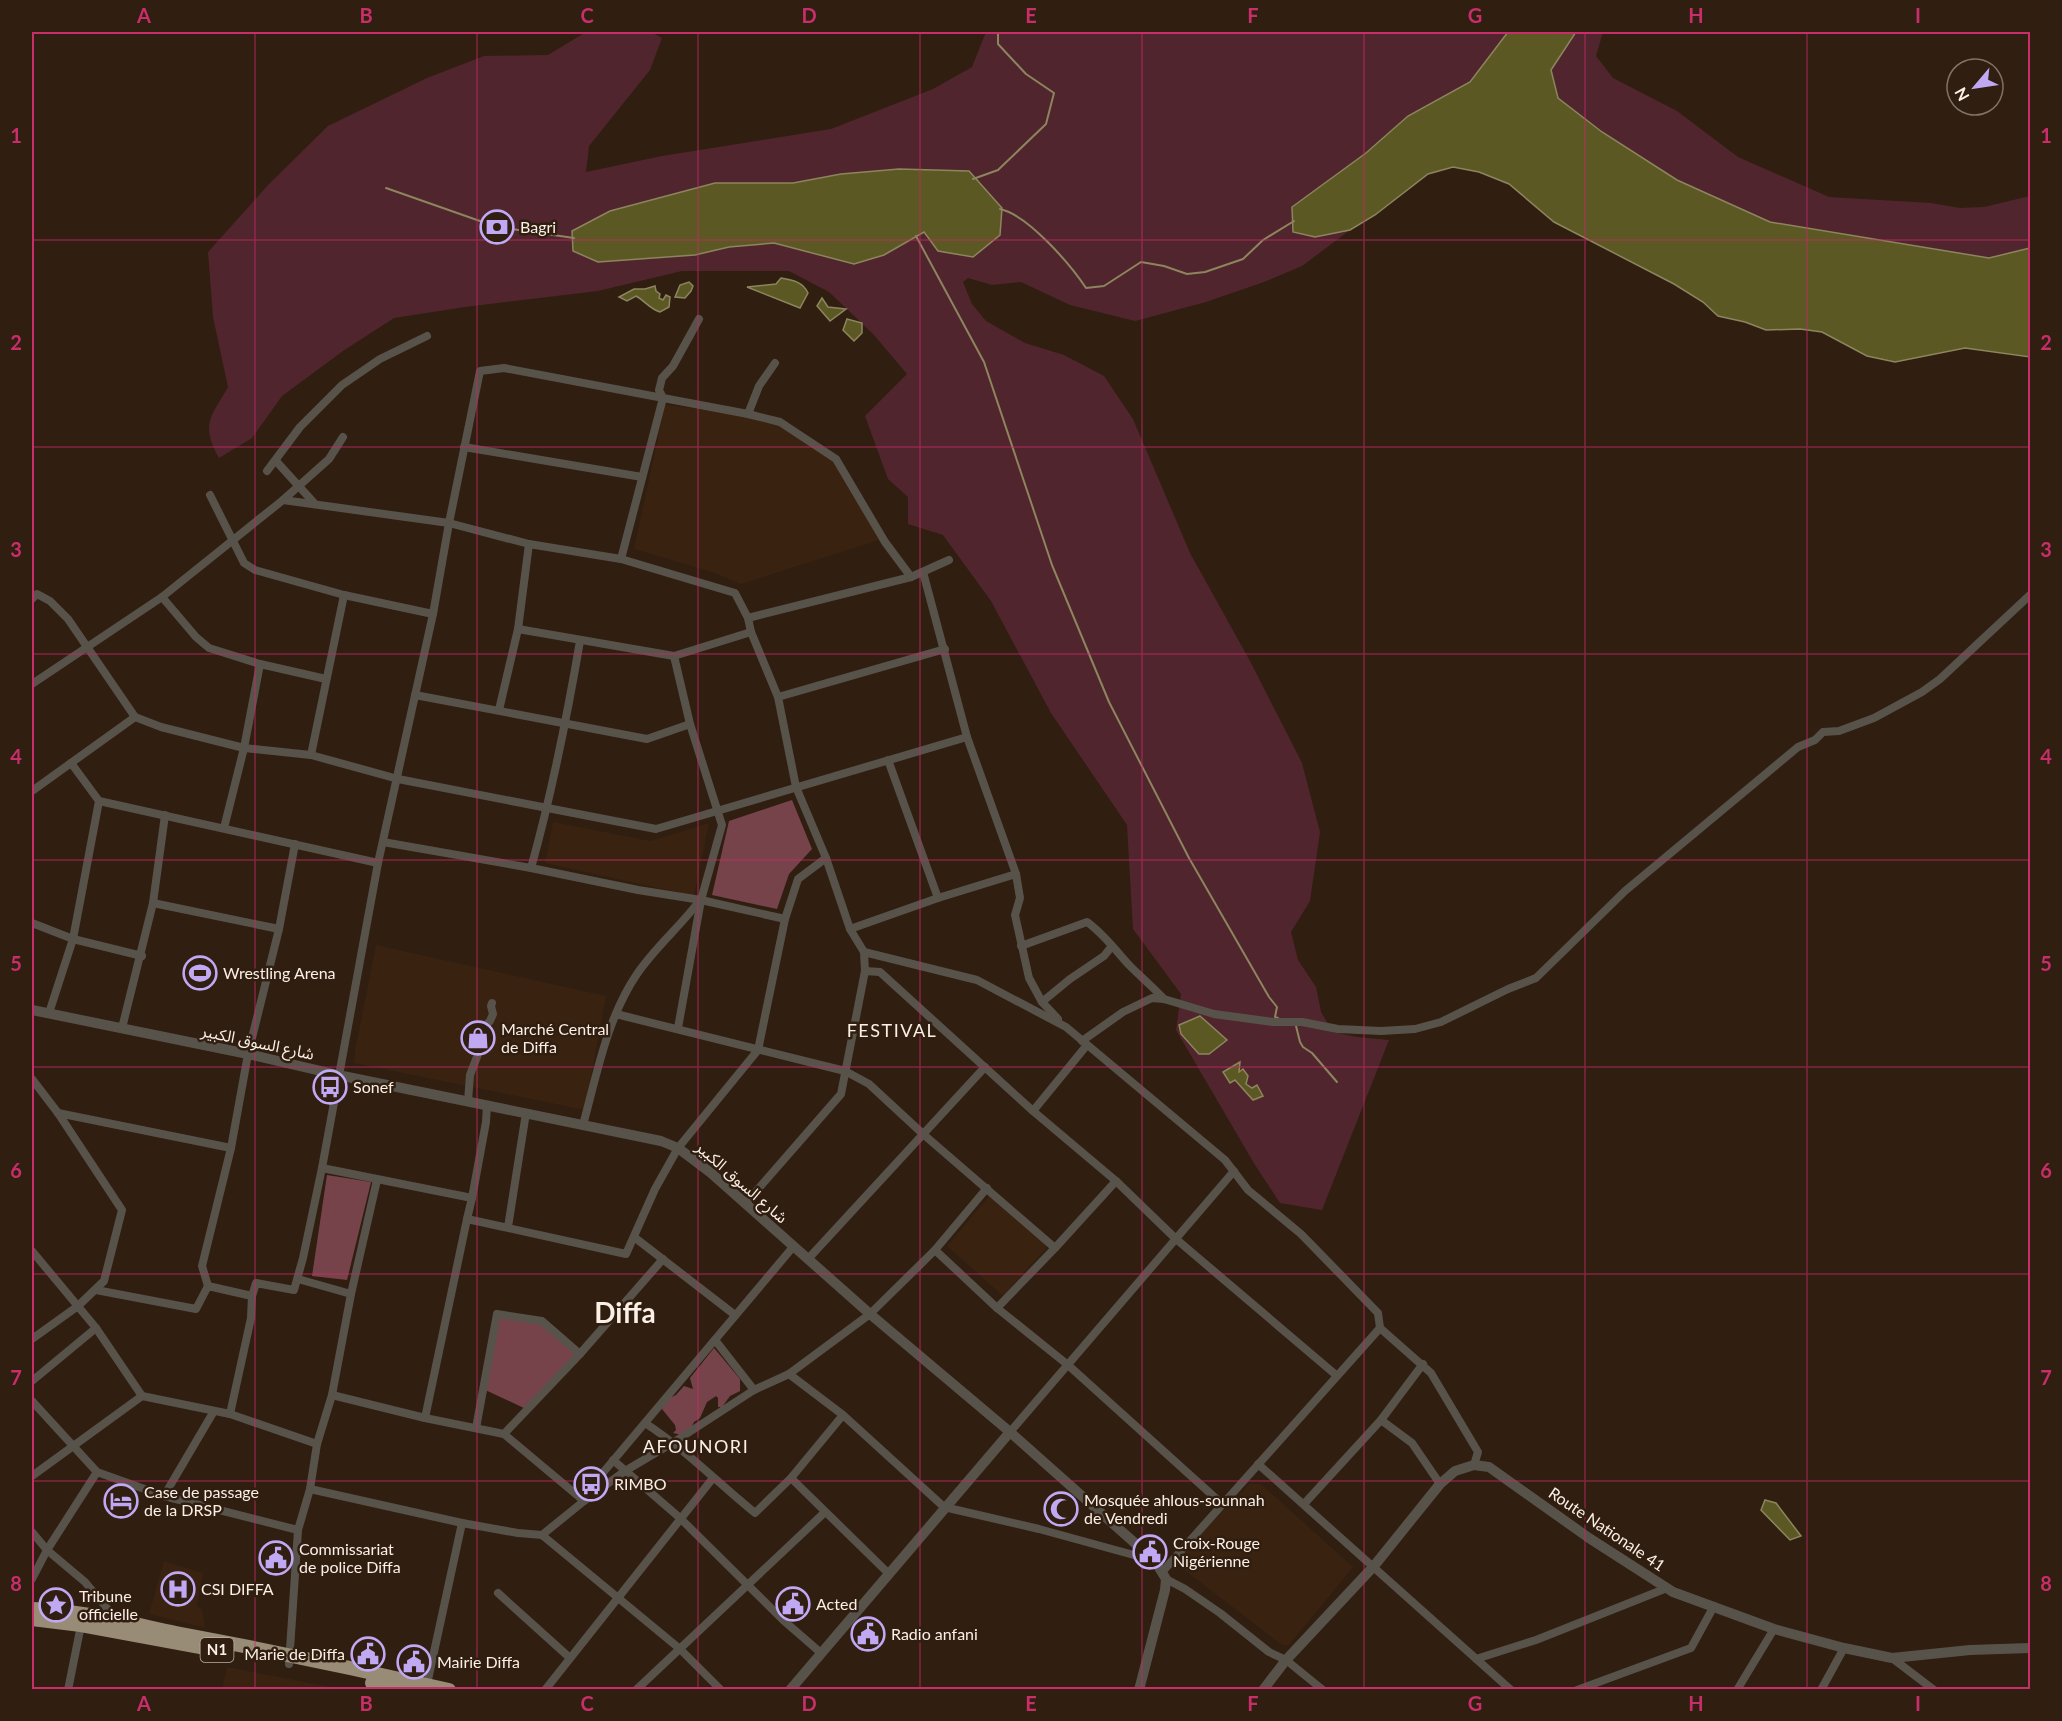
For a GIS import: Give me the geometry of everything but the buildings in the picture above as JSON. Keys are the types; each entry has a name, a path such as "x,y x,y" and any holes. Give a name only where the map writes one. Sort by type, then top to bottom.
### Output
{"highway":[{"name":"N1","path":"32,1609 52,1610 119,1622 289,1659 427,1687 449,1689"},
{"name":"N1","path":"32,1619 81,1624 289,1659 401,1689"}],"street":[{"path":"621,560 663,398 659,390 663,378 673,366 699,319"},
{"path":"267,471 300,428 342,386 380,358 428,336"},
{"path":"748,414 759,386 775,363"},
{"path":"231,1414 256,1283 294,1290 298,1279 322,1168 378,863 433,614 480,371 504,368 780,422 836,459 885,542 911,577"},
{"path":"32,684 162,597 283,500 329,459 343,437"},
{"path":"464,447 642,477"},
{"path":"276,461 315,504"},
{"path":"210,495 244,563 255,570 344,595 433,614"},
{"path":"283,500 449,523 529,544 621,560 735,593 748,618 751,632 778,697 796,787 826,858 850,929 864,952 865,971 841,1094 745,1204"},
{"path":"500,710 518,629 529,544"},
{"path":"748,618 911,577 949,560"},
{"path":"923,572 967,737 1016,874 1020,898 1014,915 1029,978 1042,1002 1064,1026 1225,1160 1248,1190 1301,1234 1365,1298 1378,1313 1380,1328 1431,1373 1479,1452 1474,1465 1455,1471 1440,1484 1374,1566 1286,1660 1263,1689"},
{"path":"32,599 37,594 50,601 68,619 135,717 161,727 244,748 311,755 398,779 656,829 967,737"},
{"path":"311,755 344,595"},
{"path":"1033,1111 1085,1043 1123,1012 1152,998 1164,999 1214,1014 1273,1023 1294,1022 1338,1029 1381,1031 1415,1029 1441,1022 1508,988 1536,978 1625,891 1798,747 1815,740 1823,732 1839,731 1874,718 1922,692 1940,680 2031,595"},
{"path":"162,597 196,637 209,648 260,664 326,679"},
{"path":"518,629 674,656 751,632"},
{"path":"531,868 566,723 580,641"},
{"path":"778,697 945,649"},
{"path":"674,656 690,724 722,825 700,900 678,1028"},
{"path":"224,828 244,748 260,664"},
{"path":"416,695 647,739 690,724"},
{"path":"32,791 135,717"},
{"path":"888,760 938,898"},
{"path":"70,763 99,801 378,863"},
{"path":"49,1013 73,939 99,801"},
{"path":"122,1028 153,903 165,815"},
{"path":"383,842 700,900 785,919"},
{"path":"96,1290 196,1309 208,1286 202,1266 231,1148 248,1054 279,929 295,844"},
{"path":"467,1219 626,1254 655,1189 678,1148 758,1050 785,919 798,879 826,858"},
{"path":"850,929 1016,874"},
{"path":"583,1125 608,1031 616,1014 637,974 700,900"},
{"path":"153,903 279,929"},
{"path":"1021,946 1087,922 1108,940 1164,999"},
{"path":"32,923 73,939 141,956"},
{"path":"1042,1002 1104,956 1112,945"},
{"path":"864,952 977,980 1064,1026"},
{"path":"865,971 880,972 1033,1111 1116,1181 1176,1239 1336,1375"},
{"path":"468,1101 470,1075 480,1049 477,1043 484,1026 490,1022 493,1014 492,1003"},
{"name":"شارع السوق الكبير","path":"32,1010 661,1141 678,1148 711,1173 870,1314 1010,1432 1155,1561 1164,1575"},
{"path":"616,1014 844,1071 869,1084 1055,1248"},
{"path":"808,1259 985,1067"},
{"path":"32,1079 58,1113 122,1210 104,1281 78,1306 32,1340"},
{"path":"425,1418 472,1198 487,1105"},
{"path":"58,1113 231,1148"},
{"path":"508,1227 526,1113"},
{"path":"322,1168 472,1198"},
{"path":"790,1689 1234,1171"},
{"path":"289,1659 298,1530 310,1489 317,1444 332,1395 351,1294 377,1180"},
{"path":"997,1308 1116,1181"},
{"path":"542,1535 625,1471 754,1390 789,1374 870,1314 935,1250 987,1188"},
{"path":"634,1237 735,1315"},
{"path":"584,1501 613,1460 793,1247"},
{"path":"935,1250 997,1308 1068,1365 1221,1503"},
{"path":"32,1251 34,1261 96,1328 142,1396 231,1414 317,1444"},
{"path":"504,1434 580,1354 663,1259"},
{"path":"298,1279 351,1294"},
{"path":"208,1286 252,1296"},
{"path":"476,1428 497,1314 542,1321 580,1354"},
{"path":"32,1382 96,1328"},
{"path":"1139,1689 1166,1590 1164,1575 1221,1503 1380,1328"},
{"path":"715,1340 754,1390"},
{"path":"1304,1504 1381,1420 1423,1364"},
{"path":"789,1374 843,1414 944,1507 1039,1529 1155,1561"},
{"path":"332,1395 425,1418 504,1434 584,1501"},
{"path":"32,1476 142,1396"},
{"path":"32,1401 97,1472 164,1496 298,1530"},
{"path":"164,1496 214,1411"},
{"path":"645,1423 674,1442 755,1514 791,1478 843,1414"},
{"path":"1381,1420 1412,1443 1440,1484"},
{"path":"613,1460 680,1518 783,1620 821,1653"},
{"path":"1258,1464 1510,1689"},
{"name":"Route Nationale 41","path":"1474,1465 1489,1467 1589,1538 1673,1592 1774,1629 1892,1658 1971,1650 2031,1648"},
{"path":"32,1579 47,1550 97,1472"},
{"path":"545,1689 713,1478"},
{"path":"791,1478 824,1513 888,1573"},
{"path":"310,1489 462,1523 542,1535 680,1649 721,1689"},
{"path":"636,1689 824,1513"},
{"path":"427,1687 462,1523"},
{"path":"32,1532 47,1550 85,1582 119,1622"},
{"path":"1164,1575 1221,1613 1269,1652 1286,1660 1323,1689"},
{"path":"1476,1659 1536,1640 1667,1588"},
{"path":"498,1593 570,1658"},
{"path":"1577,1689 1691,1648 1714,1606"},
{"path":"68,1689 81,1624"},
{"path":"1737,1689 1774,1629"},
{"path":"1821,1689 1844,1648"},
{"path":"1892,1658 1934,1689"}],"shaded area":[{"path":"586,32 651,32 662,38 650,70 589,146 586,172 662,156 831,129 933,89 972,67 986,32 1508,32 1470,82 1408,116 1366,153 1293,207 1315,237 1350,230 1302,266 1206,302 1135,321 1070,305 1021,282 992,285 968,278 963,282 972,304 986,321 1025,343 1064,355 1104,376 1133,419 1190,553 1250,661 1302,763 1320,832 1310,901 1291,932 1298,960 1316,987 1321,1012 1333,1032 1389,1040 1322,1210 1280,1203 1255,1165 1176,1030 1181,994 1133,929 1127,825 1051,713 991,601 943,535 908,524 908,497 888,479 865,416 907,374 874,335 829,292 789,271 682,271 598,291 394,318 343,351 282,396 252,438 219,458 210,437 210,421 228,387 213,317 208,252 268,185 328,126 427,78 484,56 548,55"},
{"path":"1508,32 1576,32 1551,70 1558,98 1602,132 1677,180 1770,222 1989,258 2030,248 2030,357 1965,348 1895,362 1867,356 1822,332 1800,329 1766,330 1718,316 1703,302 1674,284 1554,222 1509,184 1479,172 1453,167 1428,174 1375,215 1350,230 1315,237 1293,232 1292,207 1366,153 1408,116 1470,82"},
{"path":"1576,32 1603,32 1596,56 1613,78 1677,111 1738,157 1829,197 1931,203 1960,208 1984,207 2030,196 2030,248 1989,258 1770,222 1677,180 1602,132 1558,98 1551,70"},
{"path":"899,169 969,171 1002,208 1000,235 973,257 938,251 924,232 884,255 854,264 774,243 729,247 695,255 598,262 573,251 572,231 610,211 715,183 793,183 841,174"},
{"path":"781,278 797,282 806,289 808,293 800,308 747,287 776,284"},
{"path":"689,282 693,286 685,298 675,297 680,285"},
{"path":"655,286 656,291 660,294 659,298 663,300 666,295 670,297 669,307 660,312 636,296 627,301 619,297 634,289"},
{"path":"822,298 828,307 846,309 830,321 817,306"},
{"path":"847,319 862,323 862,333 854,341 843,330"},
{"path":"665,405 725,412 784,424 834,462 879,540 741,584 712,572 634,549"},
{"path":"792,800 812,849 789,874 777,909 712,895 729,821"},
{"path":"553,822 651,841 709,823 694,896 545,863"},
{"name":"Marché Central de Diffa","path":"376,945 606,996 585,1110 354,1063"},
{"path":"1200,1016 1227,1040 1209,1054 1199,1054 1181,1034 1179,1025"},
{"path":"1240,1062 1239,1072 1243,1069 1248,1076 1246,1084 1252,1088 1257,1085 1263,1096 1253,1100 1235,1080 1230,1083 1223,1072"},
{"path":"327,1175 371,1182 347,1280 312,1276"},
{"path":"991,1194 1049,1245 1003,1296 947,1246"},
{"path":"499,1315 542,1323 579,1355 526,1409 481,1388"},
{"path":"714,1348 740,1379 740,1391 730,1396 722,1407 718,1407 716,1396 707,1402 700,1418 691,1428 682,1435 673,1433 676,1430 675,1425 662,1409 665,1400 676,1395 684,1386 693,1389 690,1378"},
{"path":"1249,1484 1261,1484 1353,1567 1289,1645 1282,1645 1174,1562"},
{"path":"1765,1500 1776,1503 1801,1536 1790,1540 1761,1510"},
{"name":"CSI DIFFA","path":"164,1561 203,1573 197,1606 202,1609 205,1628 149,1614"},
{"path":"227,1667 341,1689 222,1689"}],"waterway":[{"path":"973,179 998,170 1046,124 1054,93 1026,74 998,44 998,32"},
{"path":"386,188 497,227 574,238"},
{"path":"1000,209 1023,220 1035,230 1070,266 1086,288 1104,286 1141,262 1164,266 1187,274 1205,272 1243,259 1263,240 1294,221"},
{"path":"916,236 984,362 1052,565 1109,702 1189,858 1269,997 1277,1007 1275,1017 1278,1018"},
{"path":"1296,1026 1303,1047 1312,1053 1337,1082"}],"place":[{"name":"Bagri","path":"497,227"},
{"name":"Wrestling Arena","path":"200,973"},
{"name":"Marché Central de Diffa","path":"478,1038"},
{"name":"Sonef","path":"330,1087"},
{"name":"RIMBO","path":"591,1484"},
{"name":"Case de passage de la DRSP","path":"121,1501"},
{"name":"Mosquée ahlous-sounnah de Vendredi","path":"1061,1509"},
{"name":"Croix-Rouge Nigérienne","path":"1150,1552"},
{"name":"Commissariat de police Diffa","path":"276,1558"},
{"name":"CSI DIFFA","path":"178,1589"},
{"name":"Acted","path":"793,1604"},
{"name":"Tribune officielle","path":"56,1605"},
{"name":"Radio anfani","path":"868,1634"},
{"name":"Marie de Diffa","path":"368,1654"},
{"name":"Mairie Diffa","path":"414,1662"}],"district":[{"name":"FESTIVAL","path":"892,1031"},
{"name":"Diffa","path":"625,1313"},
{"name":"AFOUNORI","path":"696,1447"}]}
